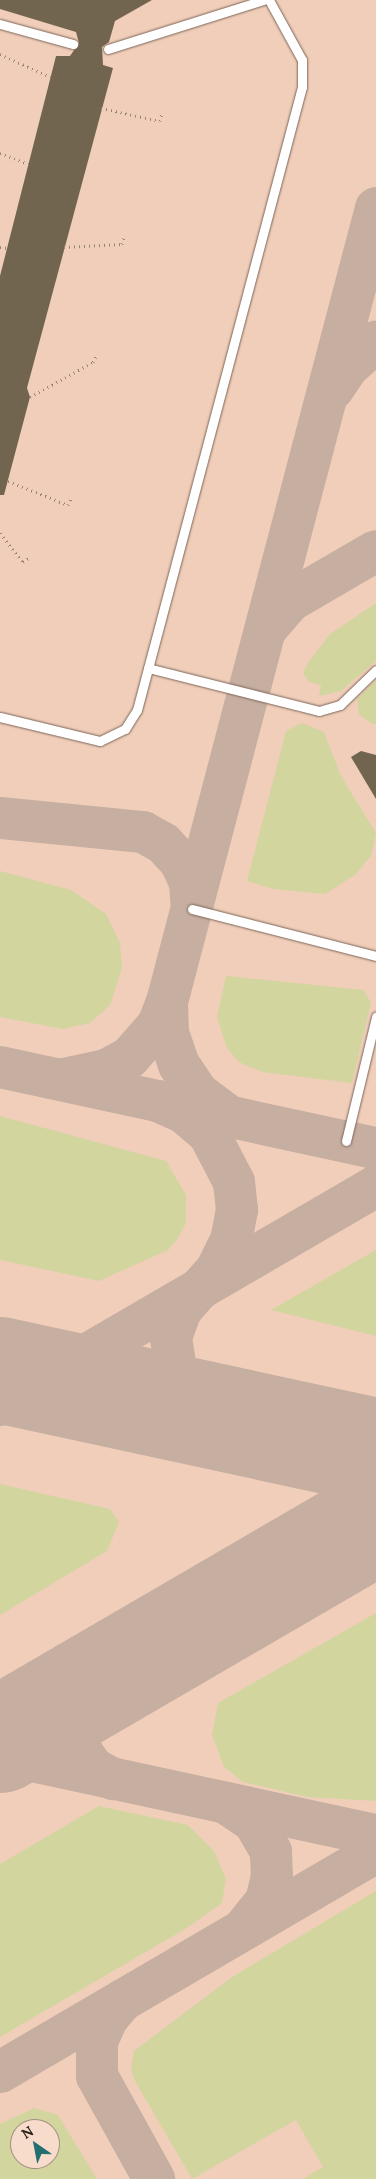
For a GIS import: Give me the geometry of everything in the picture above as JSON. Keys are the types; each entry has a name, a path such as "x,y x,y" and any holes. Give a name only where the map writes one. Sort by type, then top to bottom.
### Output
{"lane":[{"path":"108,49 263,0"},
{"path":"0,717 87,740 106,739 134,717 302,88 302,60 269,0"},
{"path":"0,24 73,44"},
{"path":"148,668 319,711 340,705 376,670"},
{"path":"192,909 376,956"},
{"path":"346,1141 376,1017"}],"path":[{"path":"0,54 50,77"},
{"path":"101,108 160,120 162,113"},
{"path":"0,153 30,164"},
{"path":"64,247 122,244 124,237"},
{"path":"0,246 7,248"},
{"path":"30,398 93,362 96,356"},
{"path":"8,481 68,505 71,498"},
{"path":"0,533 23,562 29,558"}],"shaded area":[{"path":"0,0 376,0 376,2179 0,2179"}],"green space":[{"path":"376,603 376,661 341,691 319,696 321,685 309,682 303,673 308,663 330,634"},
{"path":"376,680 376,724 372,724 359,714 357,699"},
{"path":"302,723 324,732 341,776 376,833 371,856 355,875 325,894 273,889 247,881 286,731"},
{"path":"0,871 71,890 106,914 120,943 122,968 110,1005 90,1023 63,1029 0,1017"},
{"path":"226,976 364,990 371,1003 352,1083 262,1072 239,1062 227,1048 217,1017"},
{"path":"0,1116 166,1161 186,1195 186,1223 178,1238 168,1250 99,1281 0,1260"},
{"path":"376,1250 376,1336 271,1310"},
{"path":"0,1484 110,1509 119,1522 107,1551 0,1615"},
{"path":"376,1613 376,1801 307,1797 243,1782 224,1767 212,1735 218,1703"},
{"path":"99,1806 188,1825 214,1851 226,1879 222,1903 185,1929 0,2037 0,1864"},
{"path":"376,1891 376,2179 303,2179 323,2167 296,2120 192,2179 135,2081 131,2069 134,2051 232,1977"},
{"path":"34,2108 58,2115 97,2179 0,2179 0,2124 10,2119 10,2169 60,2169 60,2119 11,2119"}],"building":[{"path":"0,0 152,0 115,21 109,42 102,47 103,65 113,68 27,388 30,397 4,495 0,495 0,276 56,56 70,56 79,43 76,32 0,9"},
{"path":"361,751 376,755 376,799 351,757"}],"taxiway":[{"path":"230,1117 198,1093 179,1065 168,1033 167,1002 376,208"},
{"path":"333,389 348,367 376,342"},
{"path":"266,629 290,601 376,551"},
{"path":"0,818 143,832 163,843 180,861 190,882 192,908"},
{"path":"64,1079 106,1070 129,1058 158,1025 167,1002"},
{"path":"0,1067 376,1148"},
{"path":"158,1101 183,1112 209,1134 234,1182 237,1210 231,1240 217,1269 181,1310 171,1338 177,1376 186,1394 202,1409 224,1418"},
{"path":"0,1405 376,1186"},
{"path":"86,1690 75,1713 77,1745 93,1768 113,1779"},
{"path":"0,1730 33,1721"},
{"path":"0,1754 376,1835"},
{"path":"226,1803 254,1822 271,1852 272,1876 266,1901 244,1928"},
{"path":"0,2072 376,1852"},
{"path":"122,2001 107,2019 97,2041 97,2076 154,2179"}],"runway":[{"path":"0,1370 376,1451"},
{"path":"0,1740 376,1521"}]}
